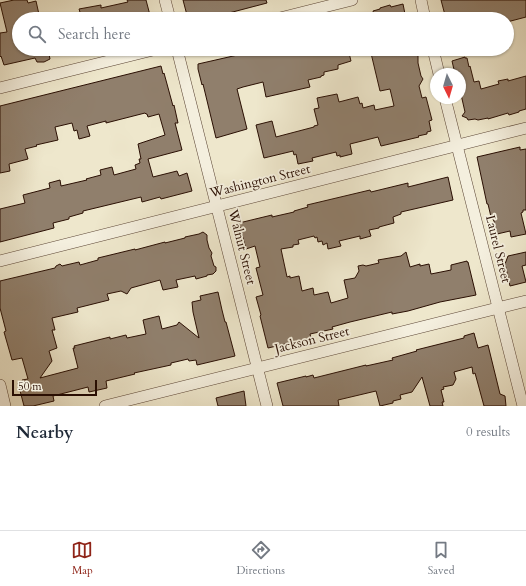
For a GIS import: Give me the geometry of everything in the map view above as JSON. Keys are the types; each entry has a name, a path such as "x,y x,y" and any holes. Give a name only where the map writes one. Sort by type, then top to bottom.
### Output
{"street":[{"path":"165,0 168,12"},
{"path":"304,12 352,0"},
{"path":"421,0 424,12"},
{"path":"0,88 129,56"},
{"name":"Walnut Street","path":"179,56 267,406"},
{"path":"435,56 438,68"},
{"name":"Laurel Street","path":"446,104 523,406"},
{"name":"Washington Street","path":"0,261 526,128"},
{"name":"Jackson Street","path":"105,406 526,301"},
{"path":"0,385 5,406"}],"building":[{"path":"14,0 27,0 28,3 36,1 38,12 12,12 12,56 49,56 50,59 44,62 37,62 35,58 4,65 1,56 0,57 0,33 7,32 0,3"},
{"path":"127,0 146,0 149,12 80,12 79,9 101,5 101,8 128,2"},
{"path":"183,0 266,0 267,3 233,12 186,12"},
{"path":"441,0 526,0 526,17 514,20 514,12 444,12"},
{"path":"403,4 405,12 373,12 390,5 391,7"},
{"path":"233,56 350,56 351,61 338,65 338,69 324,72 324,75 321,77 308,80 310,87 266,97 263,82 237,89 247,129 216,138 198,64"},
{"path":"372,56 418,56 418,63 423,79 419,86 422,98 426,97 432,120 429,121 431,131 427,132 427,134 418,136 419,137 381,146 378,137 350,144 352,154 340,157 340,155 337,156 336,152 312,158 313,161 298,164 296,154 294,155 293,151 264,158 256,125 272,121 276,137 314,127 318,125 314,109 319,108 317,98 337,94 339,102 358,97 363,108 374,105 375,110 394,106 390,89 380,91"},
{"path":"465,57 467,58 474,82 479,81 481,89 499,84 498,81 508,79 508,81 526,76 526,109 509,115 508,113 488,119 468,120 462,116 465,112 463,104 466,104 466,68 454,68 452,61"},
{"path":"161,66 173,106 174,105 178,123 175,123 182,150 148,159 153,177 177,171 179,176 187,173 192,191 142,202 141,197 83,211 83,213 69,217 69,219 53,223 54,228 0,242 0,209 25,203 23,195 50,188 49,183 60,180 61,186 87,180 86,179 101,175 100,170 112,167 114,175 136,169 135,165 140,163 139,159 141,159 138,144 165,135 159,114 148,117 145,113 106,123 106,121 87,126 90,136 79,139 77,130 74,131 72,123 55,127 58,140 25,149 28,159 9,164 10,171 0,173 0,106"},
{"path":"520,147 520,150 526,149 526,210 523,210 521,213 526,234 511,237 510,231 497,234 494,221 491,217 487,204 477,157"},
{"path":"448,177 453,200 401,212 401,214 393,217 394,223 369,230 371,236 360,239 360,236 339,241 341,246 328,249 327,243 323,245 322,241 318,242 317,237 315,238 314,236 298,240 299,244 293,245 293,247 281,249 287,277 290,276 290,278 299,276 302,291 313,288 314,295 328,292 331,303 348,298 344,280 355,278 359,271 358,266 379,263 378,260 401,256 406,252 410,267 420,264 420,266 429,264 431,274 451,270 451,265 467,261 476,295 440,302 408,311 392,314 392,312 350,322 332,327 333,329 310,334 311,338 268,348 256,297 263,295 256,268 260,267 255,246 246,249 239,223 272,215 272,217 294,212 308,207 307,205 370,190 371,192 408,183 408,187"},
{"path":"203,232 207,235 209,248 212,253 211,256 214,266 216,267 216,271 213,274 196,279 195,276 176,280 178,287 163,290 160,280 131,288 127,294 121,291 107,294 109,300 77,308 78,312 52,318 55,330 52,330 57,348 49,351 52,361 40,378 78,368 73,348 75,348 74,346 110,337 110,339 126,335 127,338 146,334 143,320 159,316 162,329 177,325 179,322 199,338 192,302 201,300 200,296 218,292 235,356 197,365 196,360 189,361 188,359 171,363 171,365 106,381 107,388 89,392 88,387 53,396 54,401 33,406 24,406 18,383 23,382 22,380 28,379 22,358 12,360 4,332 6,331 0,308 0,281 55,268 60,264 62,266 79,262 80,265 98,260 98,258 165,243"},
{"path":"526,252 526,265 522,266 526,282 510,286 505,264 508,256"},
{"path":"474,333 478,348 488,345 500,394 505,396 506,406 484,406 472,367 454,372 456,379 453,385 443,387 444,389 441,390 444,402 442,402 443,406 430,406 422,377 412,392 400,395 401,399 393,401 393,403 380,406 376,391 338,400 339,406 283,406 277,383 313,375 314,378 393,360 392,358 417,351 416,350 464,338 464,336"},
{"path":"244,391 246,406 218,406 216,398"}]}
